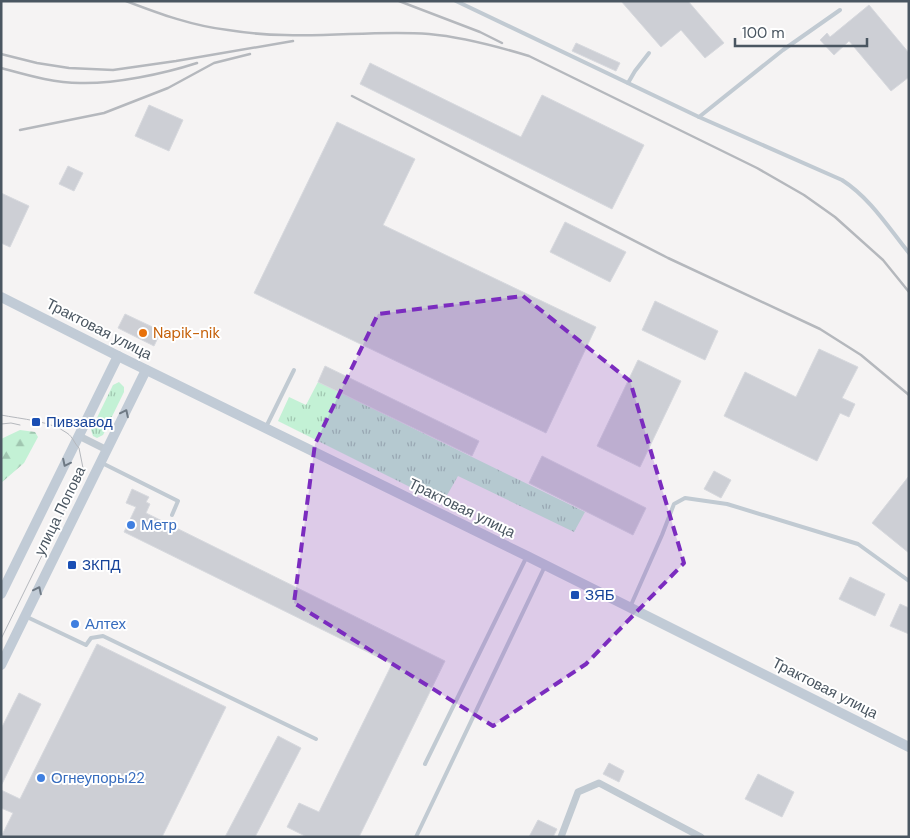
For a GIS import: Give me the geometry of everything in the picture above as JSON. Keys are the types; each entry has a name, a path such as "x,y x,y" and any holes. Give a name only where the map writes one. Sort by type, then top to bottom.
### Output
{"main road":[{"name":"Трактовая улица","path":"1,297 630,607 909,747"},
{"name":"улица Попова","path":"1,594 118,356"},
{"name":"улица Попова","path":"1,665 146,370"}],"street":[{"path":"79,436 107,450"},
{"path":"562,837 578,792 599,783 701,837"}],"lane":[{"path":"456,1 699,118 842,180 857,189 909,253"},
{"path":"699,118 783,50 840,10"},
{"path":"628,84 649,53"},
{"path":"265,428 294,370"},
{"path":"101,462 178,501 172,515"},
{"path":"630,607 674,504 684,498 726,504 858,544 909,581"},
{"path":"424,764 527,556"},
{"path":"416,837 545,566"},
{"path":"26,616 86,645 91,638 103,636 316,739"}],"highlighted area":[{"path":"523,296 630,381 684,563 586,664 493,726 294,603 315,444 378,314"}],"green space":[{"path":"119,382 124,387 124,392 103,435 97,438 93,436 91,430 113,385"},
{"path":"318,382 585,512 574,532 458,476 446,497 432,498 278,421 289,397 306,405"},
{"path":"20,430 35,432 38,437 24,463 1,483 1,439"}],"building":[{"path":"621,1 688,1 724,43 705,58 681,30 661,47"},
{"path":"869,5 909,53 909,77 891,91 849,41 834,55 820,40 827,33 830,37"},
{"path":"576,43 620,63 616,71 572,51"},
{"path":"370,63 521,137 542,95 644,145 612,209 360,84"},
{"path":"149,105 183,120 169,151 135,136"},
{"path":"337,122 415,159 383,225 596,327 546,433 254,293"},
{"path":"68,166 83,173 74,191 59,184"},
{"path":"1,193 29,206 10,247 1,243"},
{"path":"565,222 626,252 610,282 550,252"},
{"path":"655,301 718,331 705,360 642,330"},
{"path":"125,314 161,331 154,346 118,328"},
{"path":"819,349 858,367 842,398 855,404 849,417 840,413 817,461 724,416 745,372 796,397"},
{"path":"638,360 681,381 640,467 597,446"},
{"path":"325,366 479,441 472,456 318,382"},
{"path":"542,456 646,508 633,535 529,483"},
{"path":"714,471 731,480 721,498 704,489"},
{"path":"909,476 909,553 872,523"},
{"path":"132,489 149,497 146,502 150,504 146,513 445,661 359,837 307,837 287,827 299,803 319,812 392,664 124,532 136,507 126,503"},
{"path":"850,577 885,594 875,616 839,599"},
{"path":"900,604 909,608 909,634 890,626"},
{"path":"97,644 226,707 162,837 1,837 13,813 1,808 1,790 20,799"},
{"path":"19,693 41,704 1,786 1,729"},
{"path":"278,736 301,748 255,837 225,837"},
{"path":"609,763 624,771 619,782 603,774"},
{"path":"758,774 794,792 782,817 745,799"},
{"path":"538,820 557,829 553,837 529,837"}],"tram line":[{"path":"1,415 44,423 67,433 79,448 83,468 79,480 1,639"},
{"path":"1,424 11,423 20,425"}],"railway":[{"path":"126,1 189,22 235,31 303,35 429,34 479,42 529,56 757,168 804,195 835,217 883,260 909,292"},
{"path":"399,1 480,32 502,43"},
{"path":"1,54 37,63 69,68 113,70 293,41"},
{"path":"20,130 104,113 168,88 214,63 250,54"},
{"path":"1,68 50,80 70,83 94,83 139,78 197,63"},
{"path":"352,96 668,258 820,329 861,355 909,395"}],"place":[{"name":"Napik-nik","path":"143,333"},
{"name":"Пивзавод","path":"36,422"},
{"name":"Метр","path":"131,525"},
{"name":"ЗКПД","path":"72,565"},
{"name":"ЗЯБ","path":"575,595"},
{"name":"Алтех","path":"75,624"},
{"name":"Огнеупоры22","path":"41,778"}]}
